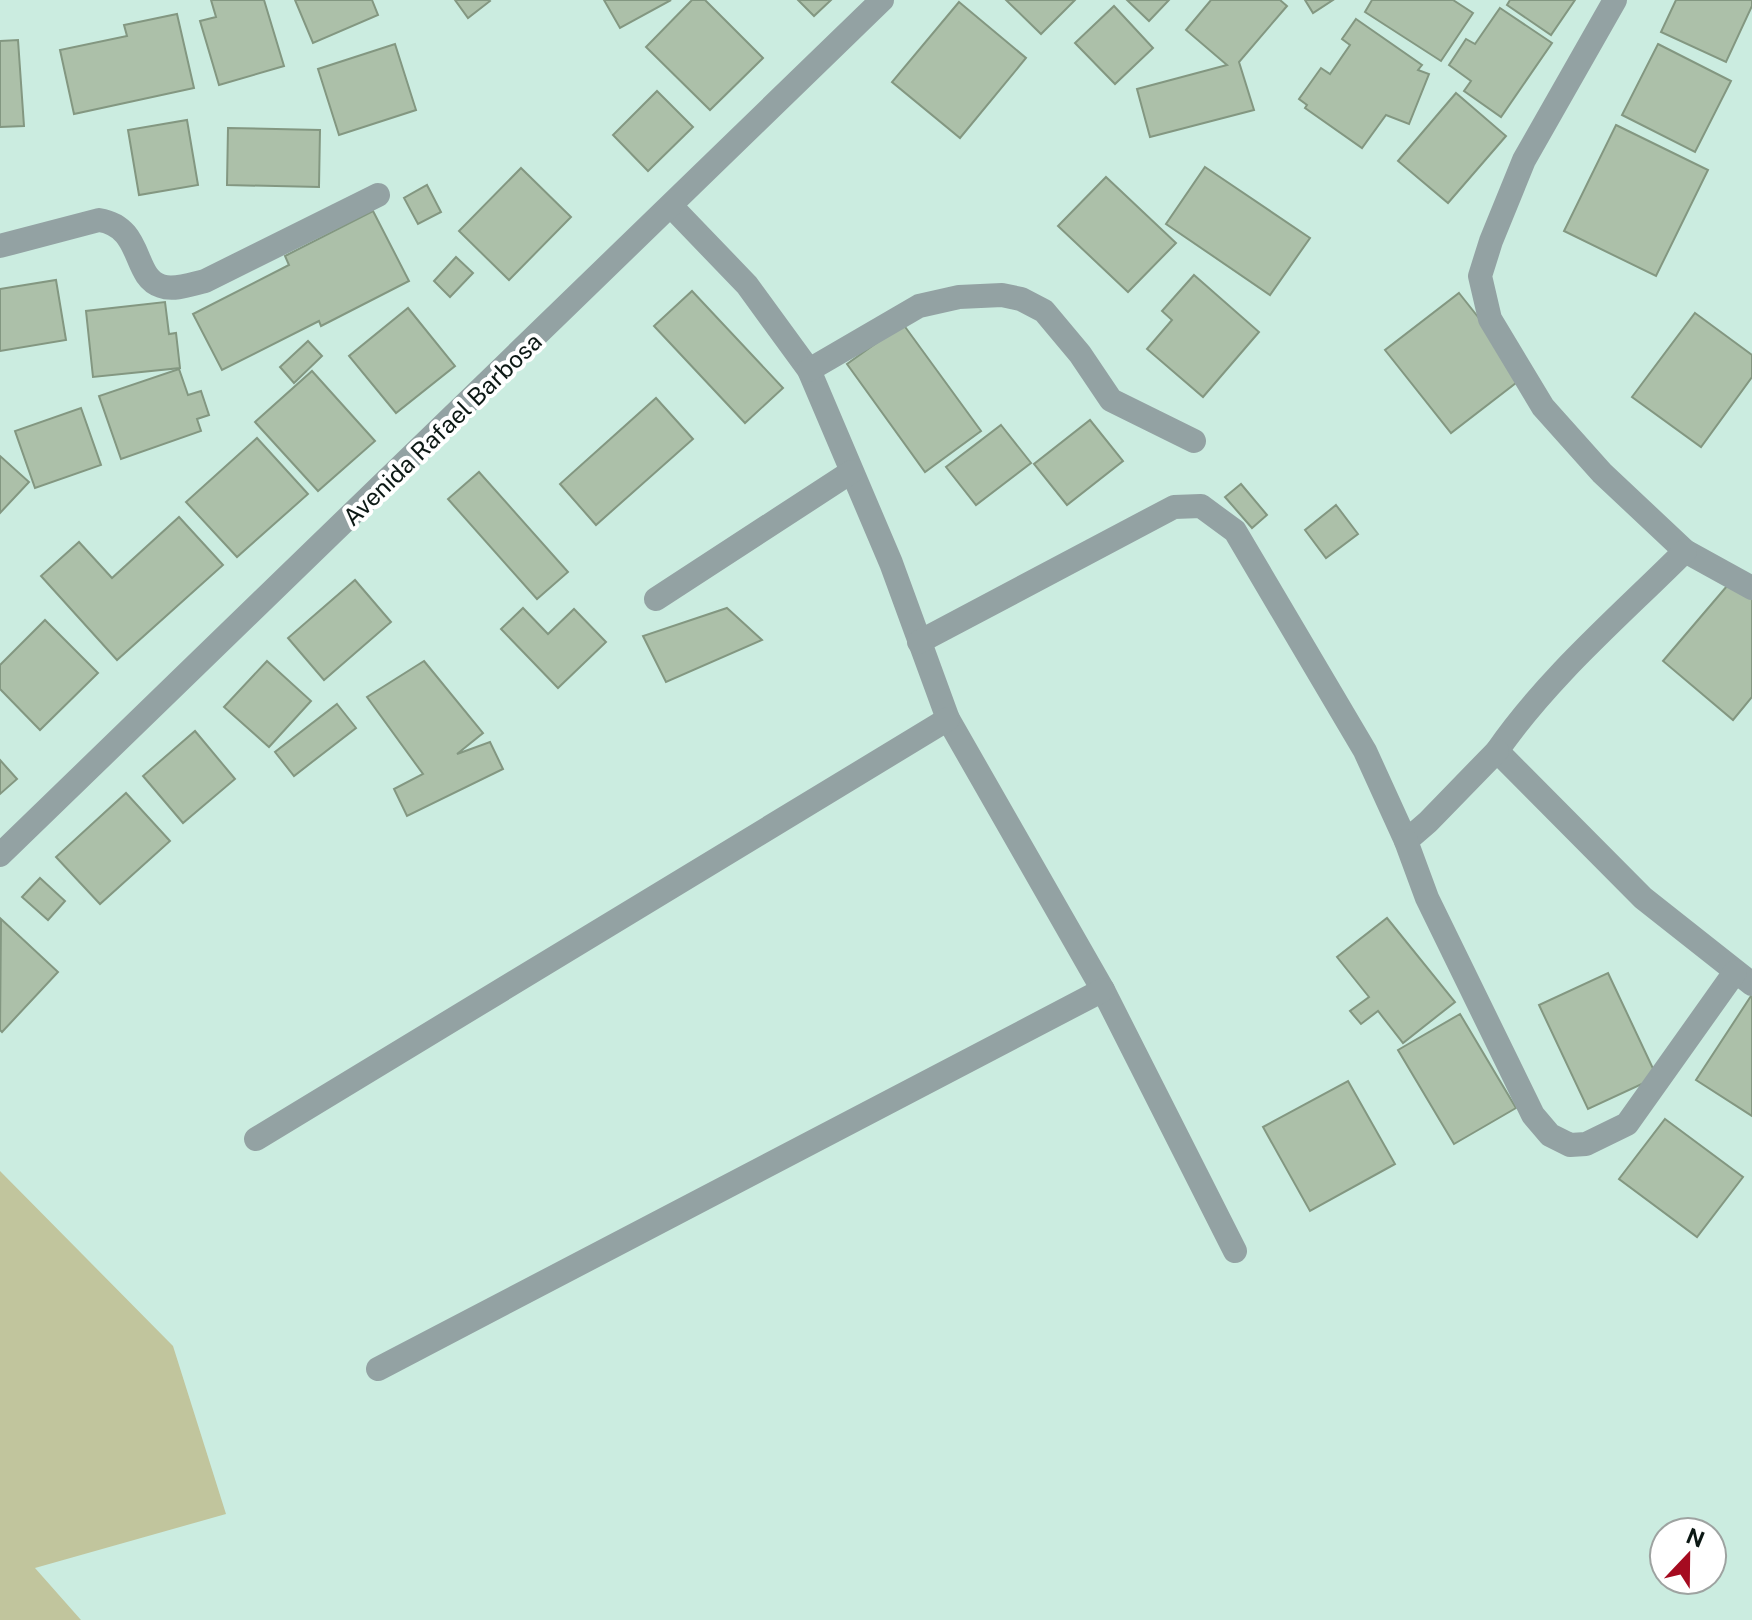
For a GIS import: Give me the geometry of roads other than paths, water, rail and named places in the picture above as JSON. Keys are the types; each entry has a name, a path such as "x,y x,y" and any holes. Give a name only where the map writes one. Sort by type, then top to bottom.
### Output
{"street":[{"name":"Avenida Rafael Barbosa","path":"0,855 672,207 882,0"},
{"path":"1615,0 1524,160 1491,241 1480,276 1490,319 1543,407 1602,473 1685,551 1752,588"},
{"path":"0,246 99,220 112,222 125,232 151,281 162,287 174,287 205,281 378,195"},
{"path":"672,207 747,285 809,370 891,563 948,719 1103,990 1235,1251"},
{"path":"809,370 919,306 959,297 1012,297 1044,311 1080,354 1111,400 1194,441"},
{"path":"656,599 851,472"},
{"path":"919,642 1174,507 1201,506 1235,531 1365,751 1406,841 1427,898 1533,1115 1550,1135 1570,1145 1586,1144 1627,1124 1744,978 1643,898 1497,751"},
{"path":"1406,841 1497,751 1542,694 1685,551"},
{"path":"256,1139 948,719"},
{"path":"378,1369 1103,990"}]}
